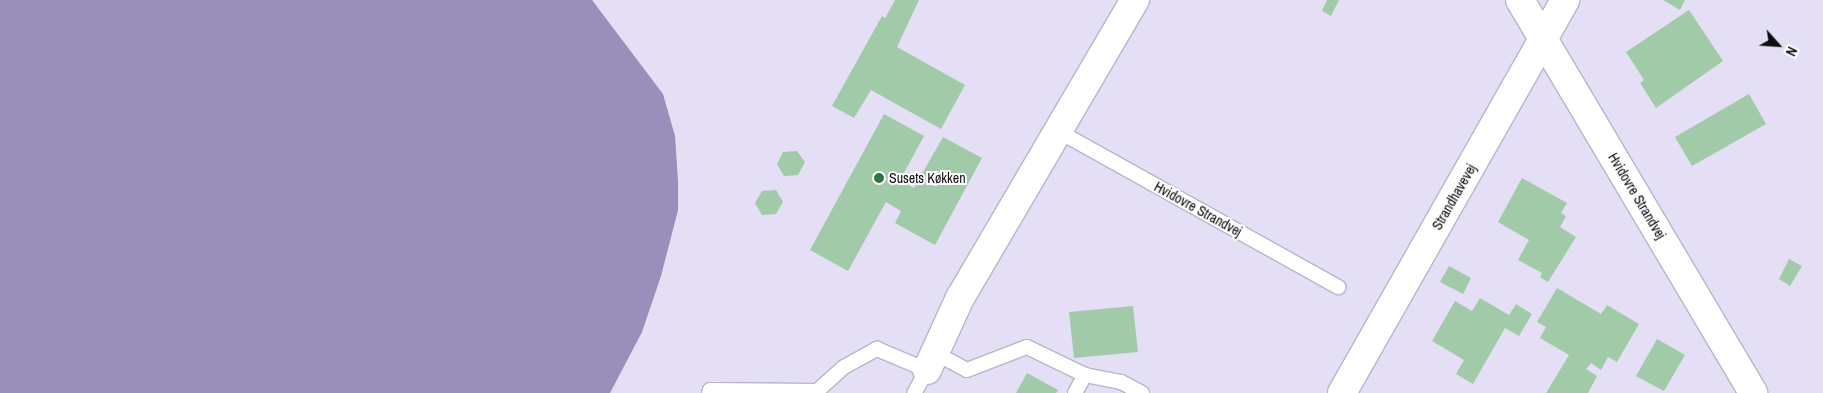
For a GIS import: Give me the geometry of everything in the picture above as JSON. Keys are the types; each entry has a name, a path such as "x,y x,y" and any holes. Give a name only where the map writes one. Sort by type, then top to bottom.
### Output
{"street":[{"path":"925,372 960,298 1135,0"},
{"name":"Hvidovre Strandvej","path":"1520,0 1753,393"},
{"name":"Strandhavevej","path":"1342,393 1565,0"}],"lane":[{"name":"Hvidovre Strandvej","path":"1058,132 1338,287"},
{"path":"709,393 710,390 815,392 844,367 877,349 925,372 967,370 1027,347 1085,375 1121,382 1142,393"},
{"path":"1075,393 1085,375"}],"shaded area":[{"path":"0,0 592,0 663,94 675,136 678,181 678,210 661,276 642,332 610,393 0,393"}],"building":[{"path":"895,0 919,0 897,47 965,85 941,129 871,90 854,118 832,106 882,16 885,18"},
{"path":"1327,0 1339,0 1331,16 1322,11"},
{"path":"1663,0 1685,0 1680,10"},
{"path":"1689,10 1723,61 1656,108 1640,83 1644,80 1626,52"},
{"path":"1749,94 1766,124 1692,166 1675,137"},
{"path":"884,114 924,136 900,180 914,188 943,137 982,158 935,245 895,223 901,211 886,202 848,271 810,250"},
{"path":"797,151 805,162 798,175 784,176 777,164 783,152"},
{"path":"1522,178 1567,203 1561,213 1566,216 1560,227 1576,237 1548,282 1540,277 1542,273 1518,260 1529,240 1498,222"},
{"path":"776,190 783,202 776,214 762,215 755,203 762,191"},
{"path":"1789,259 1802,266 1790,286 1779,279"},
{"path":"1449,266 1471,278 1463,294 1440,282"},
{"path":"1557,288 1601,314 1607,305 1639,324 1617,362 1608,357 1601,370 1591,363 1586,369 1597,376 1588,393 1546,393 1569,355 1540,338 1546,327 1537,322"},
{"path":"1480,298 1509,315 1516,304 1532,314 1519,336 1505,328 1473,384 1456,374 1464,360 1432,341 1455,301 1472,311"},
{"path":"1133,306 1138,352 1074,358 1069,312"},
{"path":"1657,339 1685,355 1664,391 1636,376"},
{"path":"1027,373 1058,390 1056,393 1016,393"}],"place":[{"name":"Susets Køkken","path":"879,178"}]}
